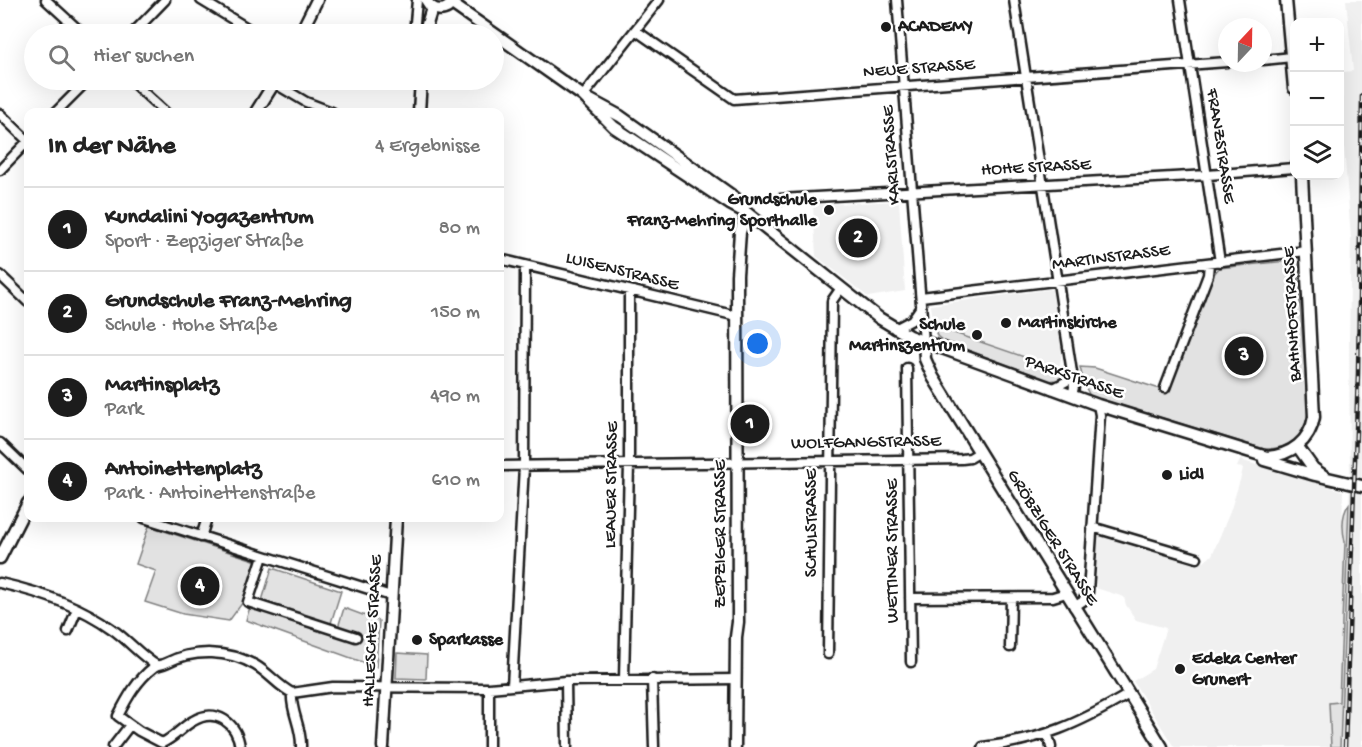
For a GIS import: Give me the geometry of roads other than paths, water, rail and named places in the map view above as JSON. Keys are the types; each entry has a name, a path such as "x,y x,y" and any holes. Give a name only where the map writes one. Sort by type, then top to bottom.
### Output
{"main road":[{"path":"305,24 317,0"},
{"path":"1286,0 1290,38"},
{"path":"426,24 429,4 442,10 453,2"},
{"name":"PARKSTRASSE","path":"453,2 483,24"},
{"name":"PARKSTRASSE","path":"504,39 583,96 620,116 734,197 747,213 894,329 1072,396 1099,410 1111,409 1267,457 1298,447"},
{"path":"258,108 269,90"},
{"path":"419,108 420,90"},
{"name":"BAHNHOFSTRASSE","path":"1298,447 1310,430 1314,414 1302,180"},
{"name":"ZEPZIGER STRASSE","path":"735,747 738,622 737,316 740,232 747,213"},
{"name":"GRÖBZIGER STRASSE","path":"924,342 925,359 929,370 1162,747"},
{"name":"PARKSTRASSE","path":"1215,441 1216,445 1362,486"},
{"path":"1298,447 1313,468 1326,477"},
{"path":"0,558 24,511"},
{"name":"HALLESCHE STRASSE","path":"383,747 396,522"}],"street":[{"path":"46,0 72,24"},
{"path":"142,24 165,0"},
{"path":"201,0 241,24"},
{"path":"415,24 417,0"},
{"path":"583,96 659,0"},
{"name":"KARLSTRASSE","path":"897,0 924,342"},
{"path":"1014,0 1074,387 1072,396"},
{"name":"FRANZSTRASSE","path":"1180,0 1220,262"},
{"name":"NEUE STRASSE","path":"635,30 734,99 1218,63"},
{"path":"1272,59 1290,57"},
{"path":"60,108 78,90"},
{"path":"141,90 161,108"},
{"path":"288,90 306,102 322,108"},
{"path":"0,114 24,137"},
{"path":"0,170 24,145"},
{"name":"HOHE STRASSE","path":"780,199 1290,168"},
{"name":"MARTINSTRASSE","path":"921,302 1057,281 1306,251"},
{"name":"LUISENSTRASSE","path":"504,260 737,316"},
{"path":"1165,388 1208,274 1209,263"},
{"path":"512,686 524,466 525,266"},
{"path":"0,275 24,298"},
{"name":"SCHULSTRASSE","path":"828,654 832,301 841,288"},
{"name":"LEAUER STRASSE","path":"624,680 629,464 629,291"},
{"path":"894,329 912,320 921,302"},
{"name":"WETTINER STRASSE","path":"907,368 911,662"},
{"path":"1052,389 1066,381 1071,369"},
{"path":"1074,607 1083,601 1088,592 1099,410"},
{"path":"0,443 24,466"},
{"name":"WOLFGANGSTRASSE","path":"504,466 962,459 970,458 980,452"},
{"path":"156,522 391,596"},
{"path":"201,537 206,522"},
{"path":"1092,527 1197,558"},
{"path":"263,556 248,602 356,637"},
{"path":"0,584 39,593 77,609 110,627 156,665"},
{"path":"910,598 1053,597 1066,593"},
{"path":"1010,647 1011,598"},
{"path":"68,631 77,609"},
{"path":"240,747 236,730 226,720 215,716 193,721 162,743 118,716 136,685 156,665 193,654 214,653 233,656 255,665 283,689 292,693 323,688 489,688 566,681 736,679"},
{"path":"652,679 654,747"},
{"path":"566,681 567,747"},
{"path":"489,688 489,747"},
{"path":"292,693 301,747"},
{"path":"983,747 1011,744 1048,735 1077,723 1129,694"},
{"path":"113,747 130,725"},
{"path":"1048,735 1051,747"},
{"path":"735,747 745,747"}],"railway":[{"path":"1345,747 1358,373 1362,96"}],"place":[{"name":"ACADEMY","path":"886,27"},
{"name":"Grundschule Franz-Mehring Sporthalle","path":"829,210"},
{"name":"Grundschule Franz-Mehring","path":"858,238"},
{"name":"Martinskirche","path":"1006,323"},
{"name":"Schule Martinszentrum","path":"977,335"},
{"name":"Martinsplatz","path":"1244,356"},
{"name":"Kundalini Yogazentrum","path":"750,424"},
{"name":"Lidl","path":"1167,475"},
{"name":"Antoinettenplatz","path":"200,586"},
{"name":"Sparkasse","path":"417,640"},
{"name":"Edeka Center Grunert","path":"1180,669"}]}
